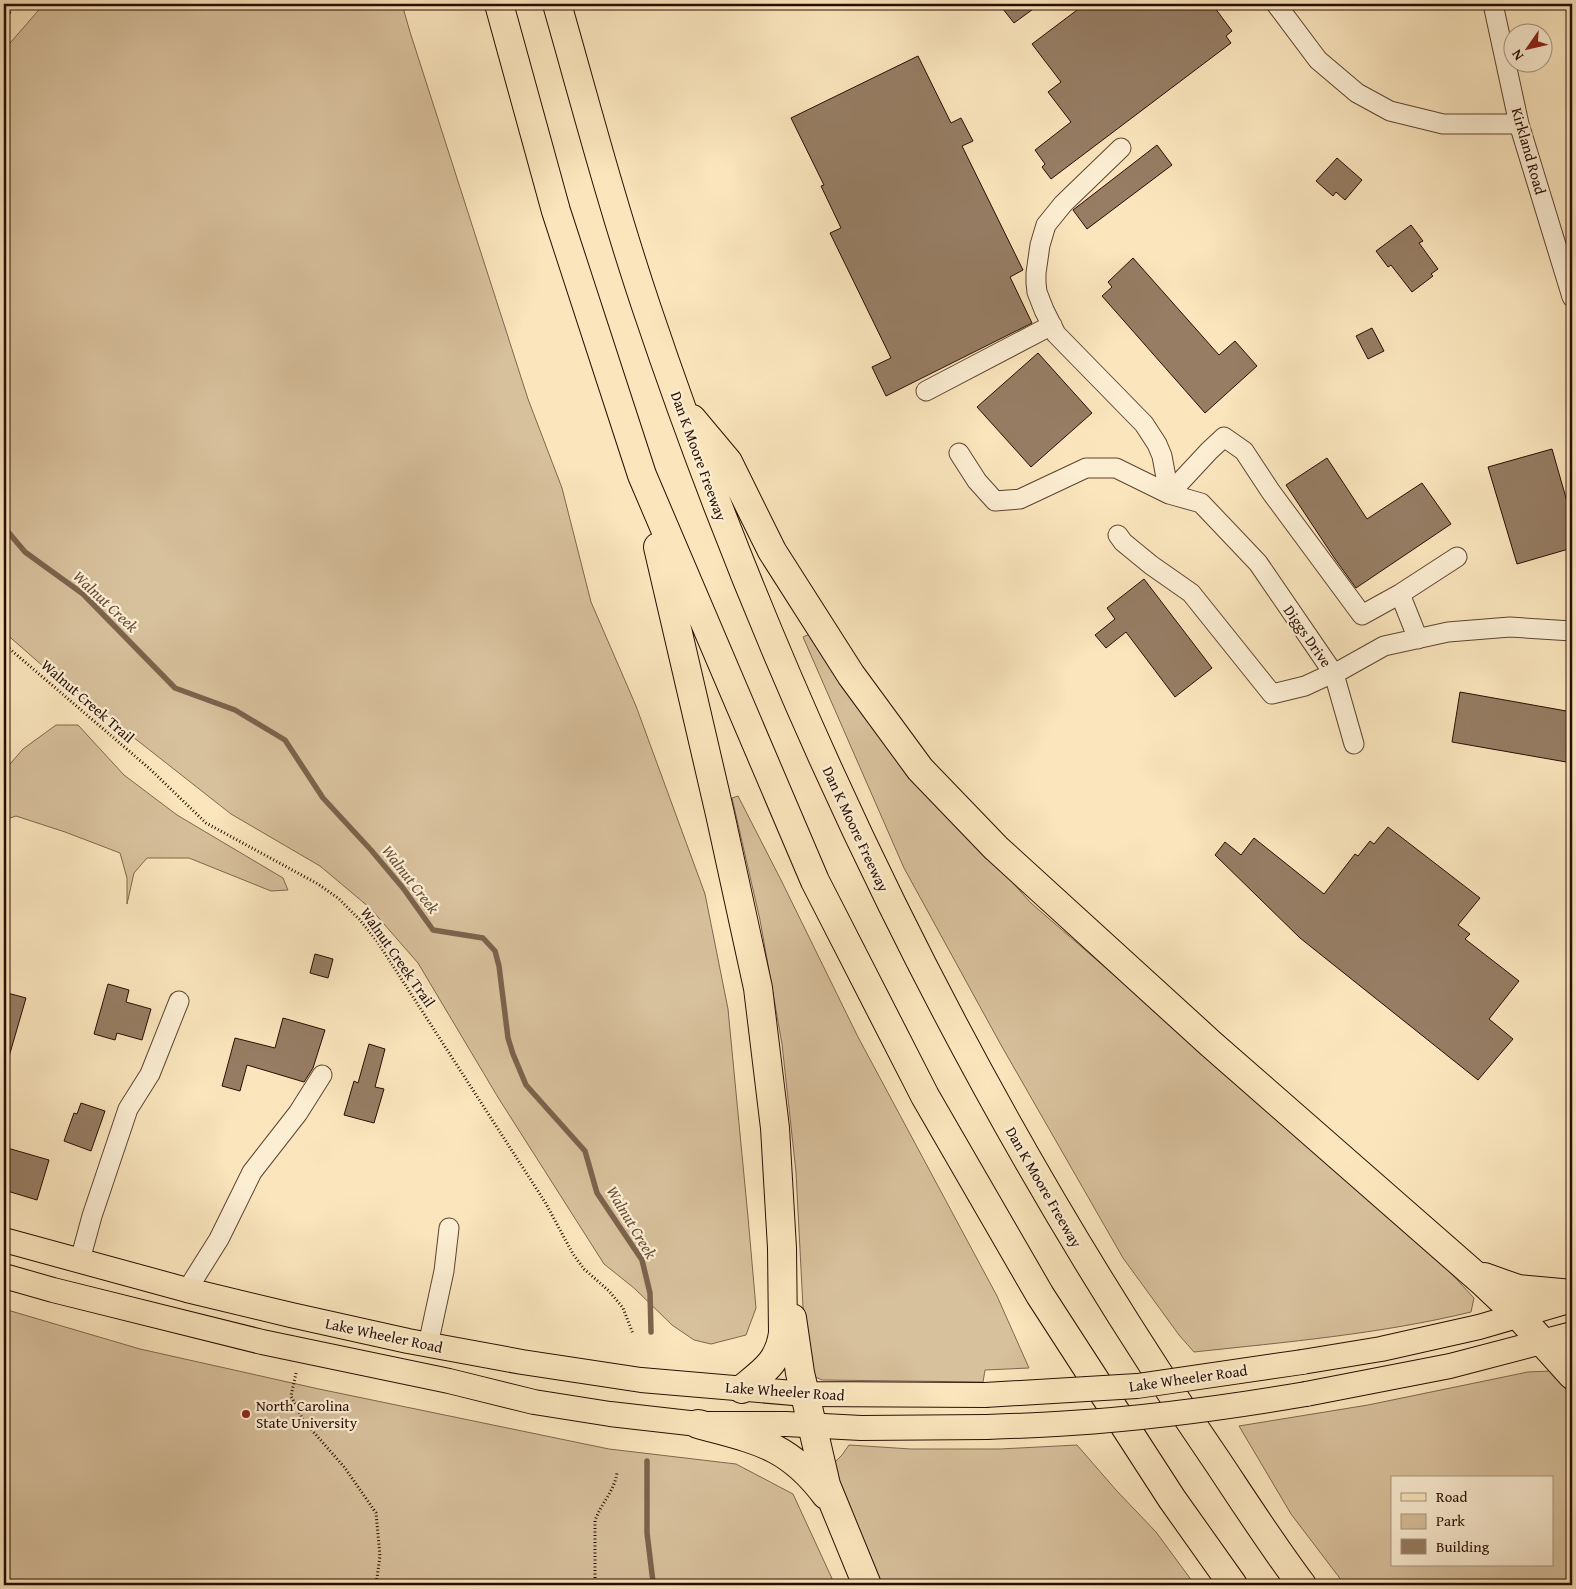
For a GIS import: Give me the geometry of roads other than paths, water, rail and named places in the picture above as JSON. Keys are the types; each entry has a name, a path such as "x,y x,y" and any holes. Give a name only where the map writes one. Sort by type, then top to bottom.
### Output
{"highway":[{"path":"499,4 556,211 642,475 815,881 925,1096 1040,1295 1172,1499 1233,1585"},
{"name":"Dan K Moore Freeway","path":"557,4 613,203 645,305 680,405 707,480 768,634 831,777 885,891 947,1012 1008,1125 1082,1254 1172,1397 1302,1585"},
{"path":"680,405 728,462 772,551 851,675 920,769 1010,861 1211,1044 1472,1272 1519,1316 1572,1375"},
{"path":"642,475 758,988 775,1128 782,1248 783,1333 781,1346 769,1368 742,1388"},
{"path":"782,1248 800,1373 826,1484 866,1585"},
{"path":"1472,1272 1518,1289 1572,1294"},
{"path":"698,1424 756,1440 778,1450 804,1469 834,1506"}],"main road":[{"name":"Lake Wheeler Road","path":"4,1240 187,1290 428,1345 522,1362 641,1380 805,1394 985,1396 1137,1386 1382,1349 1519,1316 1572,1300"},
{"name":"Lake Wheeler Road","path":"4,1276 262,1342 449,1381 534,1402 610,1414 698,1424 861,1428 987,1427 1071,1423 1230,1407 1450,1366 1572,1334"}],"street":[{"path":"1276,4 1318,60 1357,93 1390,111 1443,124 1519,124"},
{"name":"Kirkland Road","path":"1492,4 1519,124 1572,297"},
{"path":"1121,148 1063,204 1046,225 1040,245 1036,274 1037,292 1056,334 1144,424 1157,444 1162,456 1169,494"},
{"path":"926,391 1052,325"},
{"path":"1169,494 1209,450 1224,437 1244,451 1271,492 1362,615 1400,594 1457,557"},
{"name":"Diggs Drive","path":"959,453 978,481 995,501 1020,499 1086,468 1116,468 1169,494 1201,503 1258,563 1333,673 1384,646 1448,632 1510,627 1572,632"},
{"path":"1118,535 1123,542 1151,565 1191,593 1272,694 1305,686 1333,673 1354,744"},
{"path":"1400,594 1418,639"},
{"path":"80,1260 92,1216 128,1109 150,1074 179,1000"},
{"path":"187,1290 219,1239 252,1172 298,1113 322,1076"},
{"path":"428,1345 444,1271 449,1228"}],"waterway":[{"name":"Walnut Creek","path":"4,527 25,552 83,594 175,688 235,710 285,740 323,798 403,888 433,930 483,938 495,951 499,966 508,1038 513,1054 526,1085 585,1151 597,1193 642,1260 650,1293 651,1332"},
{"name":"Walnut Creek","path":"647,1461 647,1533 653,1582 655,1585"}],"railway":[{"path":"4,18 16,4"}],"place":[{"name":"North Carolina State University","path":"246,1414"}]}
